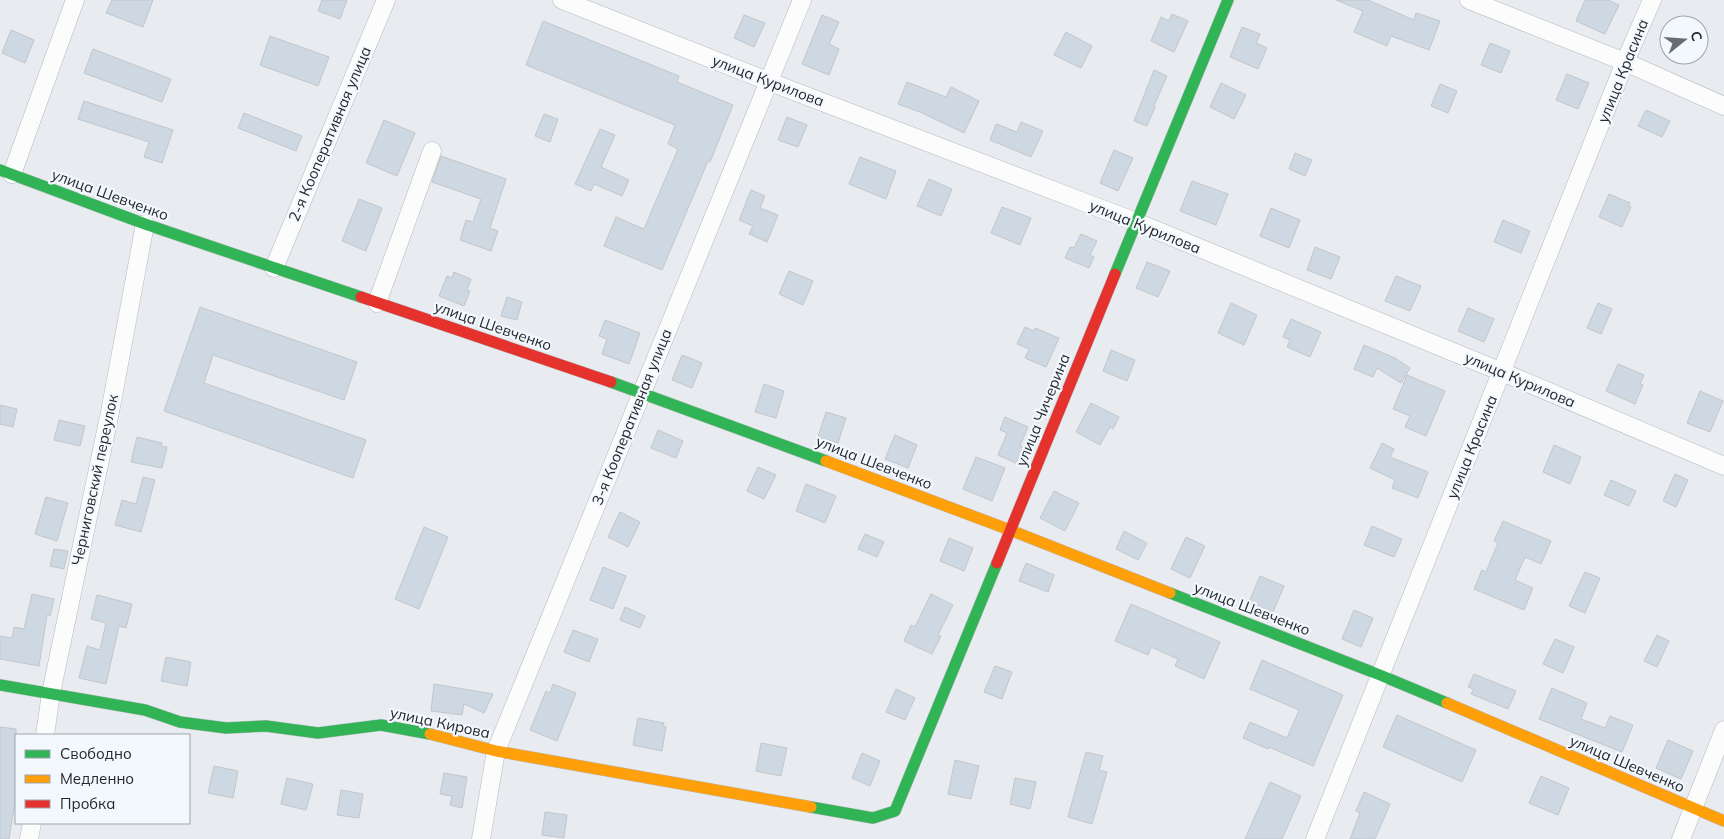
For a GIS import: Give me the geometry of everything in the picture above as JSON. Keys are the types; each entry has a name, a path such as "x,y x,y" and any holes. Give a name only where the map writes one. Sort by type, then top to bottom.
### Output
{"street":[{"path":"6,172 74,0"},
{"name":"2-я Кооперативная улица","path":"274,268 386,0"},
{"name":"улица Курилова","path":"562,0 1136,222 1502,372 1724,466"},
{"name":"3-я Кооперативная улица","path":"480,839 496,751 802,0"},
{"name":"улица Чичерина","path":"873,818 895,811 1228,0"},
{"path":"1468,0 1625,62 1724,106"},
{"name":"улица Красина","path":"1316,839 1625,62 1652,0"},
{"path":"377,303 432,151"},
{"name":"улица Шевченко","path":"6,172 145,224 641,392 1010,530 1380,675 1724,821"},
{"name":"Черниговский переулок","path":"45,734 51,693 110,412 145,224"},
{"name":"улица Кирова","path":"0,685 145,710 180,722 226,728 266,726 318,733 381,725 428,732 496,751 873,818"},
{"path":"1681,839 1724,730"},
{"path":"30,839 32,824"}],"building":[{"path":"112,0 153,0 143,27 106,13"},
{"path":"322,0 347,0 340,19 318,11"},
{"path":"1336,0 1368,0 1414,20 1416,13 1440,21 1429,50 1391,36 1387,46 1354,32 1363,11"},
{"path":"1585,0 1608,0 1619,5 1605,34 1576,21"},
{"path":"1172,14 1188,21 1174,52 1151,41 1161,17 1169,21"},
{"path":"744,15 765,23 754,47 734,38"},
{"path":"822,15 839,22 829,44 839,49 829,75 802,64"},
{"path":"543,21 679,76 677,82 733,105 662,270 604,246 616,217 644,229 678,149 668,144 675,125 526,65"},
{"path":"1242,27 1260,34 1256,43 1267,48 1258,69 1230,57"},
{"path":"11,30 34,40 25,63 2,53"},
{"path":"1066,32 1092,46 1081,68 1054,55"},
{"path":"270,36 329,57 318,86 260,65"},
{"path":"1490,43 1510,51 1501,73 1481,65"},
{"path":"93,49 171,79 162,102 84,73"},
{"path":"1154,70 1167,76 1147,126 1134,121"},
{"path":"1567,74 1589,83 1578,109 1556,100"},
{"path":"907,82 946,97 951,87 979,101 964,133 920,112 898,104"},
{"path":"1221,83 1246,95 1234,119 1210,107"},
{"path":"1440,84 1457,91 1448,113 1431,106"},
{"path":"84,101 173,130 162,163 144,157 149,142 78,119"},
{"path":"1646,110 1670,121 1662,137 1638,126"},
{"path":"244,113 302,136 296,151 238,128"},
{"path":"544,114 558,119 550,142 535,136"},
{"path":"787,117 807,125 798,147 778,140"},
{"path":"384,120 415,133 397,176 366,163"},
{"path":"1021,122 1043,131 1031,157 990,140 996,124 1017,132"},
{"path":"600,129 615,135 601,167 629,180 622,196 594,184 591,191 575,184"},
{"path":"1114,150 1133,158 1118,191 1100,183"},
{"path":"1295,153 1312,160 1305,176 1289,169"},
{"path":"441,156 506,179 490,228 498,231 491,251 460,240 466,220 473,222 481,199 432,182"},
{"path":"860,157 896,171 886,199 849,184"},
{"path":"929,179 952,189 941,216 917,206"},
{"path":"1192,181 1228,194 1216,225 1180,211"},
{"path":"751,190 765,196 760,208 778,215 767,242 749,234 753,226 739,220"},
{"path":"1609,194 1630,203 1628,206 1631,207 1622,227 1599,217"},
{"path":"359,199 382,208 366,251 342,241"},
{"path":"1002,207 1031,218 1020,245 991,233"},
{"path":"1271,208 1300,220 1289,248 1260,236"},
{"path":"1503,220 1530,231 1521,253 1494,242"},
{"path":"1081,234 1097,241 1090,255 1094,257 1089,268 1065,258 1070,247 1074,248"},
{"path":"1315,247 1340,257 1331,279 1307,270"},
{"path":"1147,262 1170,271 1158,297 1136,288"},
{"path":"789,271 813,281 803,305 779,294"},
{"path":"454,272 471,279 467,290 470,291 464,306 439,296 447,276 452,278"},
{"path":"1396,276 1421,286 1410,311 1385,301"},
{"path":"507,297 522,302 517,320 501,316"},
{"path":"1231,303 1257,315 1244,345 1218,333"},
{"path":"1598,303 1612,309 1601,334 1587,328"},
{"path":"200,307 357,362 344,400 213,355 204,383 366,440 353,478 164,411"},
{"path":"1468,308 1494,319 1484,342 1458,331"},
{"path":"1291,319 1321,332 1310,357 1287,347 1290,340 1283,337"},
{"path":"605,320 640,333 629,364 602,354 607,339 599,336"},
{"path":"1025,327 1034,331 1035,328 1059,338 1046,367 1025,358 1029,349 1017,344"},
{"path":"1364,345 1395,358 1410,368 1401,383 1377,368 1373,377 1354,369"},
{"path":"1111,350 1135,360 1127,381 1103,371"},
{"path":"682,355 702,363 692,388 672,380"},
{"path":"1618,364 1644,375 1640,384 1643,385 1635,404 1606,391"},
{"path":"1407,375 1445,391 1426,436 1405,427 1410,416 1393,409"},
{"path":"764,384 784,391 776,418 755,412"},
{"path":"1700,391 1723,401 1710,432 1687,423"},
{"path":"1091,403 1119,417 1113,429 1110,427 1100,445 1076,432"},
{"path":"0,405 17,409 13,427 0,424"},
{"path":"826,412 846,418 838,443 818,437"},
{"path":"1005,417 1028,427 1020,446 1023,447 1016,463 998,455 1007,433 1000,430"},
{"path":"59,420 85,426 80,446 54,440"},
{"path":"658,430 683,441 676,458 651,448"},
{"path":"895,435 917,445 908,468 885,459"},
{"path":"137,437 162,443 161,446 167,447 162,468 131,462"},
{"path":"1382,443 1394,449 1390,457 1428,472 1418,498 1392,488 1395,480 1370,468"},
{"path":"1554,445 1581,457 1570,484 1543,472"},
{"path":"976,457 1005,468 992,501 963,489"},
{"path":"758,467 776,475 764,499 747,491"},
{"path":"1675,474 1688,480 1676,507 1663,501"},
{"path":"143,477 155,480 141,532 115,525 122,500 136,504"},
{"path":"1611,480 1636,491 1629,506 1604,495"},
{"path":"806,484 836,496 825,523 796,511"},
{"path":"1054,491 1079,503 1065,531 1040,518"},
{"path":"46,497 68,503 57,541 35,534"},
{"path":"620,512 640,522 628,547 608,537"},
{"path":"1503,521 1551,541 1541,564 1525,557 1515,580 1533,588 1524,610 1474,589 1482,570 1486,572 1498,543 1494,541"},
{"path":"1372,526 1402,539 1394,557 1364,545"},
{"path":"424,527 448,537 419,609 395,599"},
{"path":"1124,531 1147,543 1138,560 1116,549"},
{"path":"865,534 884,542 877,557 858,549"},
{"path":"1186,537 1205,546 1190,578 1171,569"},
{"path":"949,538 973,548 964,571 940,561"},
{"path":"54,549 68,551 64,569 50,566"},
{"path":"1026,563 1054,575 1048,592 1019,581"},
{"path":"603,567 626,576 613,609 590,600"},
{"path":"1585,572 1600,578 1585,613 1569,606"},
{"path":"1260,576 1284,586 1273,612 1249,602"},
{"path":"32,594 54,599 50,616 47,615 39,666 0,659 0,636 12,638 14,627 24,629"},
{"path":"931,594 953,605 938,635 941,636 932,654 904,641 911,625 915,627"},
{"path":"97,595 132,604 126,628 119,626 106,684 79,678 87,646 100,650 106,623 91,619"},
{"path":"1131,604 1220,642 1204,679 1175,666 1178,659 1151,647 1148,655 1115,641"},
{"path":"625,607 645,616 640,628 620,620"},
{"path":"1354,610 1373,618 1361,647 1342,639"},
{"path":"573,630 598,639 589,662 564,652"},
{"path":"1657,635 1669,641 1657,667 1644,661"},
{"path":"1555,639 1574,647 1563,673 1543,664"},
{"path":"166,657 191,662 187,686 161,681"},
{"path":"1262,660 1343,695 1313,766 1243,738 1250,722 1287,738 1299,710 1250,689"},
{"path":"995,666 1012,672 1002,699 984,692"},
{"path":"1474,674 1516,691 1508,709 1471,694 1474,689 1468,687"},
{"path":"434,684 493,694 484,713 464,704 462,715 431,711"},
{"path":"553,684 576,693 557,741 530,730 546,691 550,693"},
{"path":"1552,688 1587,703 1581,719 1605,728 1610,716 1633,725 1622,752 1539,719"},
{"path":"896,689 915,698 905,720 886,712"},
{"path":"1397,715 1476,750 1462,782 1383,747"},
{"path":"638,718 664,723 663,726 666,727 662,751 633,745"},
{"path":"0,727 16,729 16,734 15,802 9,839 0,839"},
{"path":"1668,740 1693,751 1681,779 1656,768"},
{"path":"761,743 787,748 781,776 756,771"},
{"path":"1086,752 1103,756 1099,770 1107,772 1092,824 1068,817"},
{"path":"862,753 880,761 870,786 852,778"},
{"path":"955,760 979,766 971,799 948,794"},
{"path":"214,766 238,771 233,798 208,793"},
{"path":"444,773 467,777 462,808 450,805 452,796 440,794"},
{"path":"1541,776 1569,788 1558,815 1529,803"},
{"path":"287,778 313,784 306,810 281,804"},
{"path":"1015,778 1036,782 1030,809 1010,804"},
{"path":"1270,782 1301,796 1282,839 1245,839"},
{"path":"341,790 363,794 359,818 337,815"},
{"path":"1364,792 1390,804 1375,839 1350,839 1360,813 1356,811"},
{"path":"545,812 567,815 564,838 542,835"}],"traffic: fast":[{"path":"1115,274 1228,0"},
{"path":"0,170 145,224 361,297"},
{"path":"611,382 826,461"},
{"path":"811,807 873,818 895,811 997,563"},
{"path":"1170,593 1447,703"},
{"path":"0,685 145,710 180,722 226,728 266,726 318,733 381,725 430,734"}],"traffic: slow":[{"path":"826,461 1170,593"},
{"path":"1447,703 1724,821"},
{"path":"430,734 496,751 811,807"}],"traffic: jam":[{"path":"997,563 1115,274"},
{"path":"361,297 611,382"}]}
